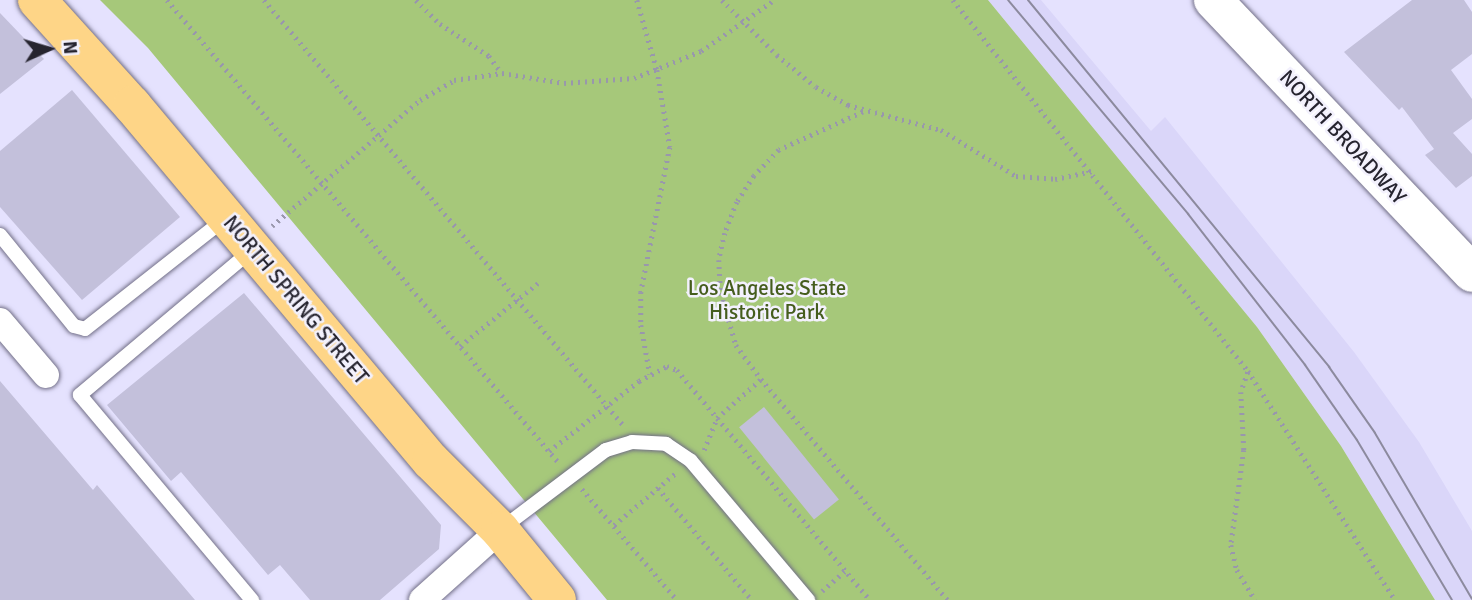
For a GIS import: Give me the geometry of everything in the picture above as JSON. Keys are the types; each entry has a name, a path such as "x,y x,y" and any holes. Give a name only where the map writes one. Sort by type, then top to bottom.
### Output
{"main road":[{"name":"NORTH SPRING STREET","path":"37,0 243,237 431,461 500,530 557,600"},
{"name":"NORTH BROADWAY","path":"1213,0 1472,273"}],"street":[{"path":"0,321 46,375"},
{"path":"422,600 500,530"}],"lane":[{"path":"0,235 75,326 85,329 243,237"},
{"path":"243,237 80,395 252,600"},
{"path":"500,530 593,457 632,442 666,444 680,451 814,596"}],"path":[{"path":"264,0 607,405 632,442"},
{"path":"416,0 440,24 489,56 502,73"},
{"path":"637,0 657,70 670,147 667,182 649,249 641,325 650,374"},
{"path":"722,0 743,26 816,87 863,112 941,130 1016,176 1055,179 1092,171"},
{"path":"243,237 323,182 420,100 454,80 502,73 564,83 634,78 701,51 743,26 774,0"},
{"path":"953,0 1092,171 1248,371 1395,600"},
{"path":"170,1 559,463"},
{"path":"863,112 779,150 737,202 719,260 721,293 736,345 761,379 948,600"},
{"path":"460,346 538,283"},
{"path":"549,451 650,374 667,366 677,370 870,600"},
{"path":"1248,371 1241,391 1244,450 1231,545 1237,570 1255,600"},
{"path":"703,452 717,418 761,379"},
{"path":"614,525 678,471"},
{"path":"580,487 677,600"},
{"path":"658,488 752,600"},
{"path":"814,596 845,571"}],"shaded area":[{"path":"988,0 1041,0 1151,131 1165,117 1354,352 1419,442 1472,531 1472,600 1435,600 1341,446 1257,327"}],"green space":[{"name":"Los Angeles State Historic Park","path":"100,0 988,0 1257,327 1341,446 1435,600 607,600 148,48"}],"building":[{"path":"1412,0 1464,0 1472,12 1472,54 1451,70 1472,99 1472,119 1453,133 1472,154 1472,176 1456,188 1425,155 1434,149 1402,107 1399,110 1344,52"},
{"path":"0,13 44,59 0,94"},
{"path":"72,90 180,217 82,300 0,207 0,151"},
{"path":"244,293 441,525 439,549 380,600 310,600 280,565 268,575 181,472 171,481 107,405"},
{"path":"0,381 93,490 97,485 195,600 0,600"},
{"path":"764,407 839,499 814,520 739,427"}],"tram line":[{"path":"1008,0 1188,214 1305,365 1357,440 1452,600"},
{"path":"1028,0 1329,367 1375,433 1472,599"}]}
